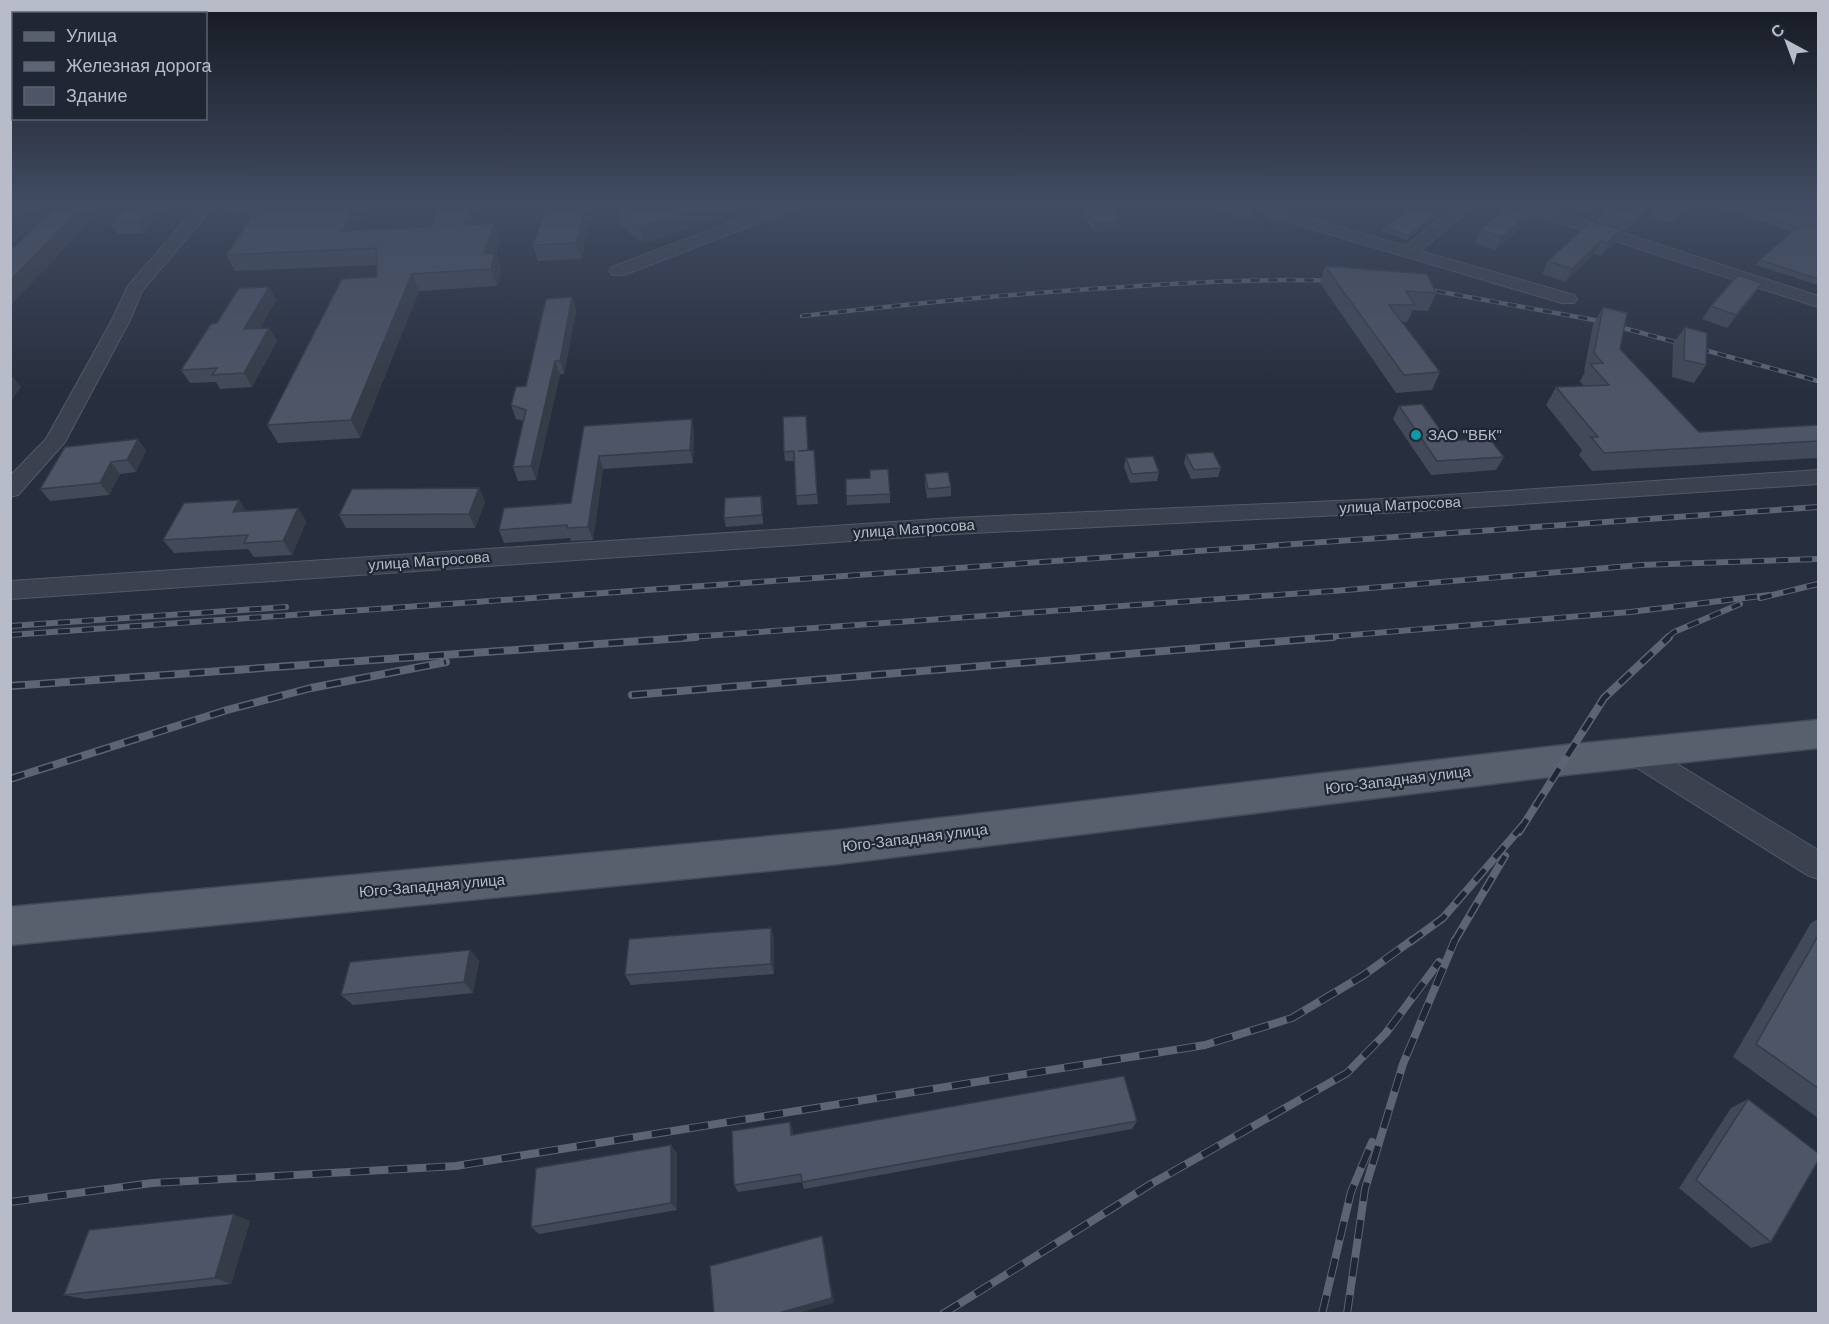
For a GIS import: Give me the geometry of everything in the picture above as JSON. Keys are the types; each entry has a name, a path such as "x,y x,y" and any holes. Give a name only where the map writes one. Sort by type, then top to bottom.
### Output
{"main road":[{"name":"Юго-Западная улица","path":"10,926 838,847 1636,753 1818,734"}],"street":[{"path":"10,490 55,442 121,320 134,290 154,267"},
{"path":"618,271 629,267"},
{"path":"1463,267 1568,298"},
{"path":"1710,267 1818,302"},
{"name":"улица Матросова","path":"10,590 953,526 1402,505 1818,477"},
{"path":"1636,753 1818,866"}],"building":[{"path":"10,267 24,267 10,281"},
{"path":"377,267 492,267 491,269 412,274 351,420 267,425 342,279 377,277"},
{"path":"1326,267 1427,274 1436,293 1406,291 1415,305 1389,305 1440,372 1404,375"},
{"path":"1781,267 1818,267 1818,279"},
{"path":"1738,275 1762,283 1736,315 1711,306"},
{"path":"269,287 244,329 269,328 244,373 212,375 217,368 181,370 211,324 217,323 239,288"},
{"path":"572,297 560,361 555,361 531,466 513,467 526,410 511,405 516,387 526,386 546,299"},
{"path":"1603,307 1627,313 1620,349 1699,432 1818,425 1818,441 1604,453 1591,437 1598,437 1556,387 1609,385 1590,364 1603,363 1594,353"},
{"path":"1685,327 1707,333 1706,365 1684,360"},
{"path":"1422,404 1448,441 1489,438 1504,457 1437,461 1399,406"},
{"path":"806,416 808,450 798,451 814,450 817,494 796,496 794,451 784,452 783,417"},
{"path":"692,419 690,450 599,456 588,527 567,528 567,525 499,530 504,508 571,503 584,426"},
{"path":"138,439 127,460 111,462 100,483 40,489 65,447"},
{"path":"1213,452 1221,468 1194,470 1186,454"},
{"path":"1153,456 1159,472 1132,474 1126,458"},
{"path":"888,469 890,494 846,496 846,479 870,478 870,470"},
{"path":"948,472 951,487 928,489 925,474"},
{"path":"479,488 469,514 339,515 352,489"},
{"path":"761,496 762,515 724,518 725,498"},
{"path":"239,500 233,512 298,508 283,541 244,543 248,535 163,540 184,503"},
{"path":"771,928 771,964 625,975 629,939"},
{"path":"1818,936 1818,1088 1756,1044"},
{"path":"470,950 464,982 341,995 350,962"},
{"path":"1124,1076 1137,1121 802,1182 801,1174 734,1185 732,1131 790,1122 791,1135"},
{"path":"1748,1099 1818,1153 1818,1161 1771,1242 1696,1180"},
{"path":"671,1145 671,1203 531,1227 536,1168"},
{"path":"234,1214 215,1278 64,1295 89,1230"},
{"path":"822,1236 832,1298 775,1314 714,1314 710,1266"}],"railway":[{"path":"802,316 1084,289 1231,281 1338,281"},
{"path":"1419,288 1594,320 1818,381"},
{"path":"10,635 1818,507"},
{"path":"675,638 1346,590 1641,565 1818,559"},
{"path":"1760,598 1818,584"},
{"path":"1315,638 1630,612 1769,595"},
{"path":"1667,638 1674,632 1740,604"},
{"path":"10,626 286,607"},
{"path":"10,686 696,637"},
{"path":"632,695 1333,637"},
{"path":"1519,832 1604,698 1669,637"},
{"path":"10,779 227,710 311,688 446,662"},
{"path":"1410,942 1443,918 1523,825"},
{"path":"1455,941 1505,856"},
{"path":"10,1202 152,1183 456,1166 1205,1045 1292,1018 1364,975 1412,940"},
{"path":"1347,1314 1365,1189 1403,1064 1455,941"},
{"path":"943,1314 1151,1184 1347,1073 1386,1033 1439,962"},
{"path":"1322,1314 1351,1192 1372,1142"}],"place":[{"name":"ЗАО \"ВБК\"","path":"1416,435"}]}
